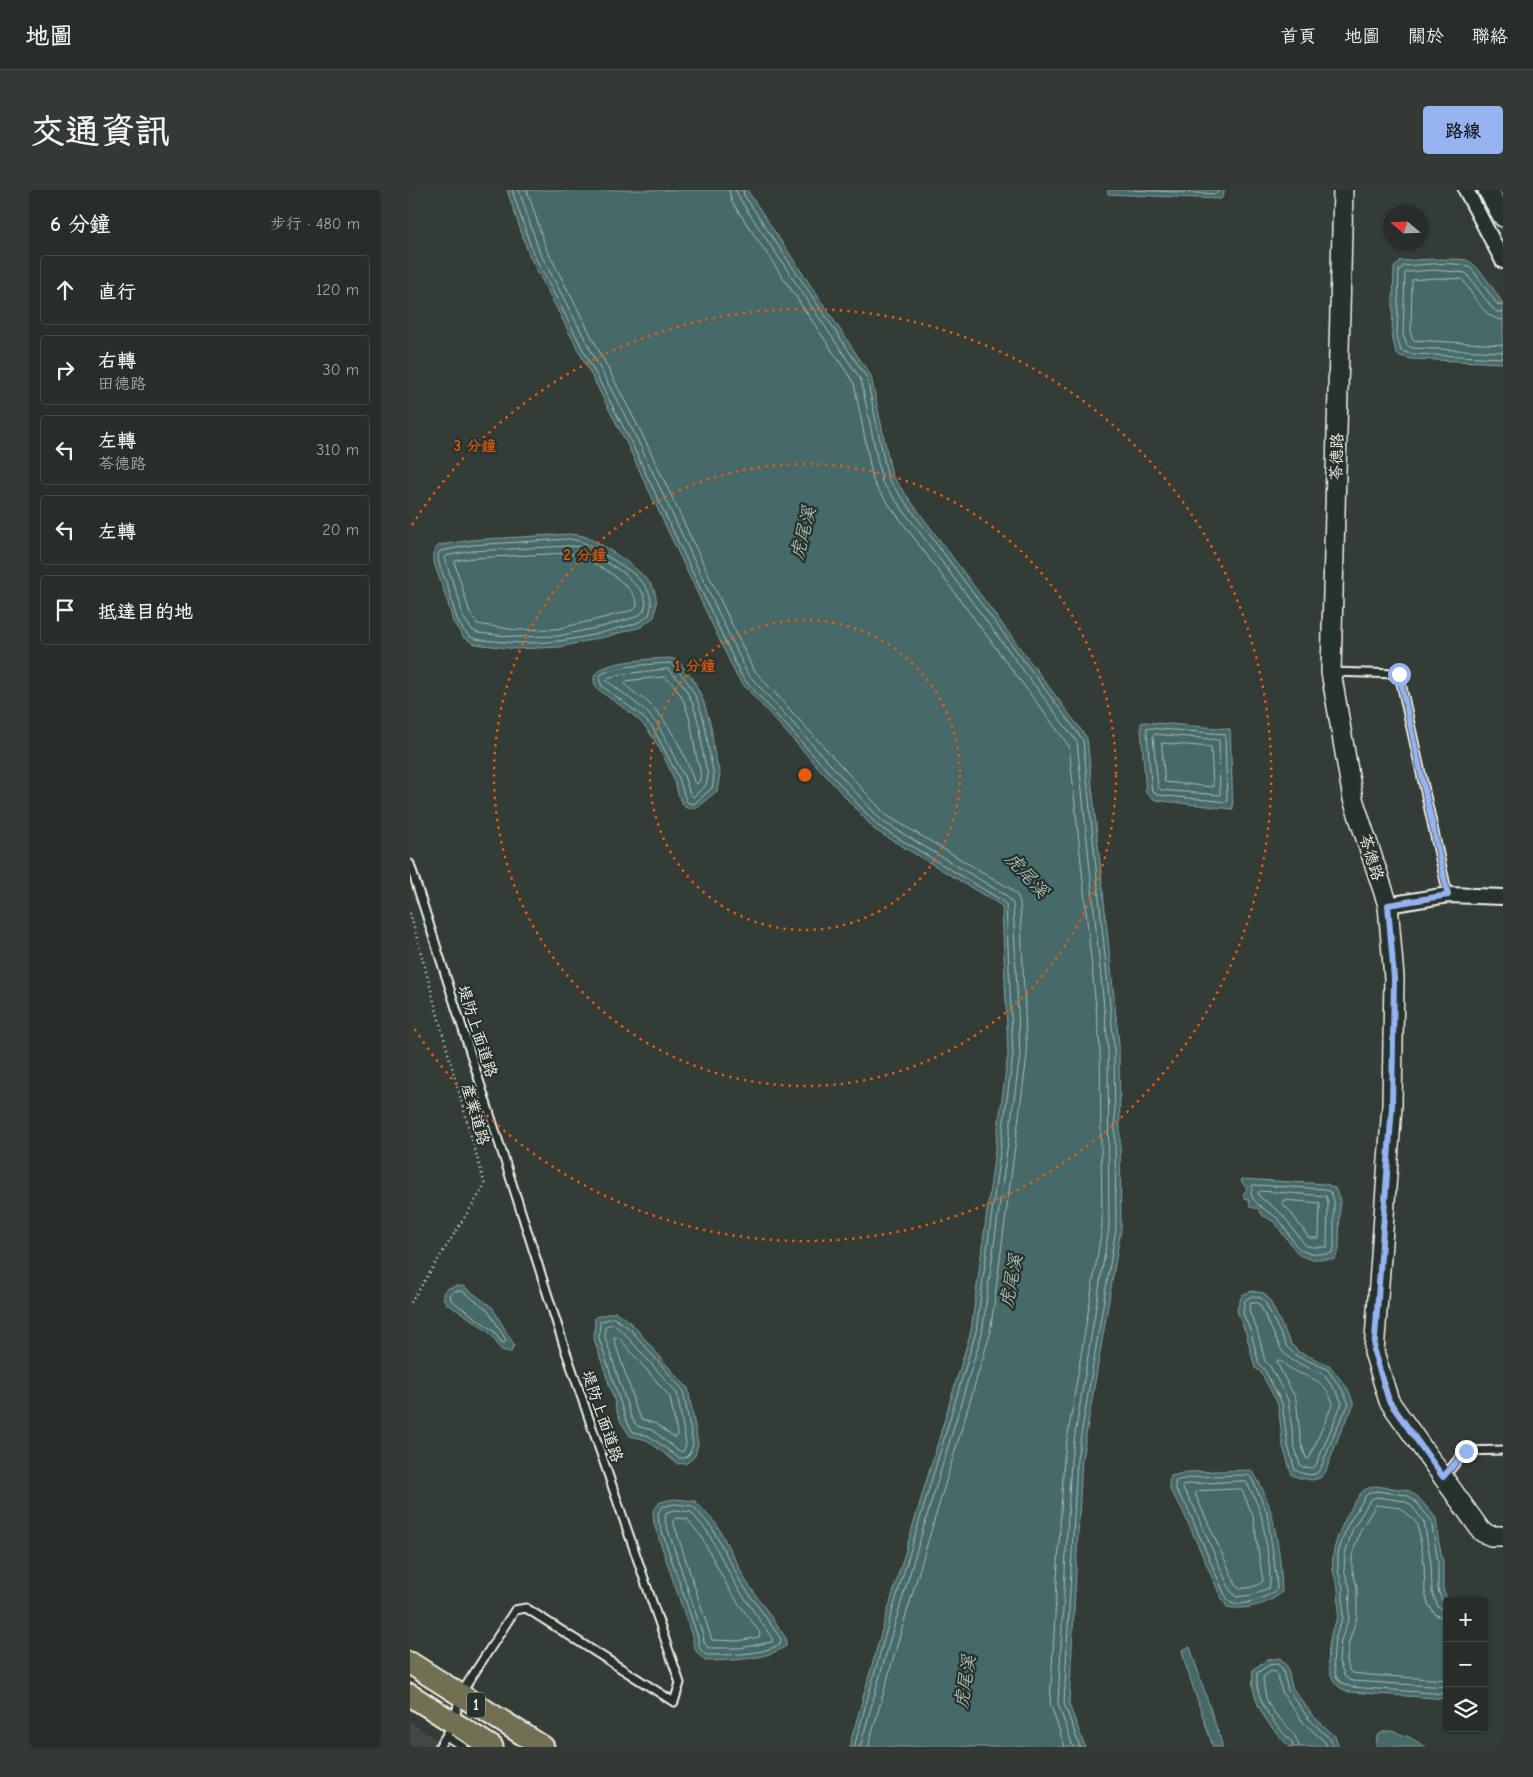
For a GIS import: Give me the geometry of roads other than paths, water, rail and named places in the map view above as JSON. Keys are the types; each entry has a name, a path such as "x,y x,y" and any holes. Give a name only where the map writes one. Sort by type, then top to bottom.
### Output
{"main road":[{"name":"1","path":"410,1663 543,1747"},
{"name":"1","path":"410,1695 450,1730 492,1747"}],"street":[{"name":"苓德路","path":"1343,190 1331,672 1354,799 1388,905 1394,978 1392,1106 1374,1352 1389,1401 1482,1532 1491,1536 1503,1536"},
{"path":"1466,190 1503,261"},
{"path":"1488,190 1503,217"},
{"path":"1388,905 1448,895 1503,897"}],"lane":[{"path":"1331,672 1399,674 1448,895"},
{"name":"堤防上面道路","path":"410,864 564,1346 680,1683 674,1702 526,1608 515,1610 460,1695"},
{"path":"1443,1477 1466,1451 1503,1450"},
{"path":"439,1747 450,1730 460,1695"},
{"path":"450,1730 463,1747"}],"water":[{"name":"虎尾溪","path":"507,190 747,190 871,376 892,476 1087,738 1119,1045 1121,1229 1082,1459 1069,1704 1085,1747 849,1747 971,1331 1008,1054 1002,906 875,830 738,679 627,444 529,255"},
{"path":"1108,190 1225,190 1221,199 1108,194"},
{"path":"1462,259 1471,262 1481,272 1496,293 1503,304 1503,363 1411,359 1397,355 1392,337 1394,268 1400,261"},
{"path":"570,534 586,537 622,558 640,572 654,590 656,605 654,617 641,627 560,647 516,649 475,644 464,638 453,622 433,560 433,553 436,548 440,545 471,540"},
{"path":"669,658 678,660 693,679 703,700 711,726 714,752 720,774 717,791 696,808 686,808 683,805 666,761 649,732 632,714 599,690 594,681 596,673 603,668 639,660"},
{"path":"1141,723 1230,729 1233,809 1155,800 1146,793 1141,728"},
{"path":"1242,1179 1326,1184 1335,1188 1340,1200 1339,1250 1335,1259 1310,1259 1299,1255 1274,1222 1262,1215 1259,1209 1250,1207 1249,1200 1245,1199 1243,1195 1247,1189 1241,1181"},
{"path":"463,1286 492,1307 514,1345 511,1352 500,1349 488,1331 447,1304 443,1294 446,1289"},
{"path":"1252,1291 1264,1293 1269,1299 1291,1344 1299,1352 1329,1365 1348,1389 1354,1405 1340,1433 1326,1471 1320,1478 1312,1480 1292,1475 1283,1447 1278,1404 1260,1371 1255,1368 1246,1333 1238,1314 1237,1309 1242,1295"},
{"path":"616,1312 633,1325 688,1388 698,1444 695,1456 687,1463 678,1464 647,1440 630,1436 621,1422 594,1339 595,1317"},
{"path":"1251,1470 1259,1482 1271,1511 1278,1545 1282,1592 1256,1606 1227,1607 1182,1509 1170,1490 1169,1481 1171,1476 1187,1472"},
{"path":"1375,1486 1408,1490 1418,1497 1436,1518 1443,1562 1443,1589 1446,1597 1443,1597 1443,1699 1350,1692 1335,1683 1331,1675 1328,1657 1329,1648 1339,1606 1338,1587 1333,1571 1334,1552 1343,1524 1360,1494 1365,1489"},
{"path":"674,1499 695,1501 717,1525 746,1581 786,1638 786,1646 768,1655 736,1660 705,1661 698,1653 693,1645 693,1639 654,1524 653,1511 660,1502"},
{"path":"1190,1647 1223,1747 1213,1747 1184,1660 1182,1650"},
{"path":"1280,1658 1287,1666 1292,1687 1312,1715 1335,1736 1339,1747 1290,1747 1268,1722 1257,1703 1254,1692 1253,1669 1267,1660"},
{"path":"1391,1731 1409,1737 1426,1747 1376,1747 1377,1736 1383,1732"}]}
